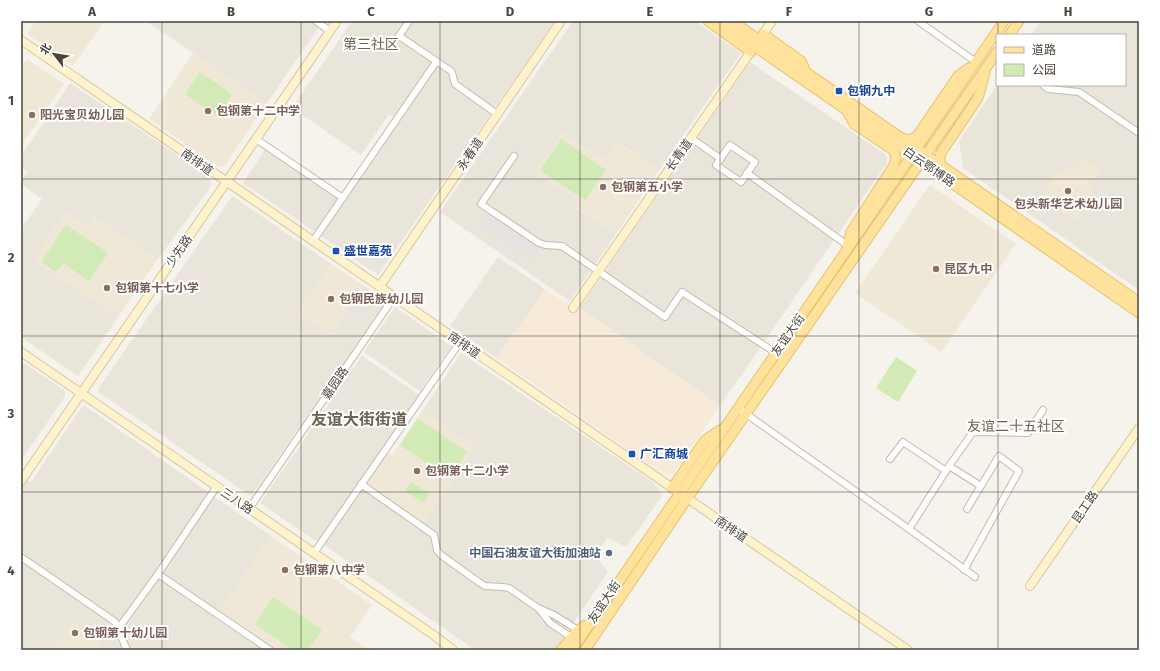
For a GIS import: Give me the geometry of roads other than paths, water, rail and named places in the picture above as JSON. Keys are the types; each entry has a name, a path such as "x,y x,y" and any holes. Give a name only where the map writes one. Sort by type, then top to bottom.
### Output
{"main road":[{"path":"708,21 757,43"},
{"name":"白云鄂博路","path":"718,21 757,43 802,60 806,72 902,138 914,152"},
{"name":"白云鄂博路","path":"732,21 757,43 846,110 923,158 1139,313"},
{"name":"友谊大街","path":"572,650 675,491 727,424 1004,21"},
{"path":"1010,34 1019,21"},
{"name":"友谊大街","path":"585,650 687,499 996,54"},
{"path":"902,138 910,140 917,136 958,76 976,62"},
{"path":"940,165 941,153 978,98 986,69"},
{"path":"846,110 854,124 893,150 896,157 894,165 851,232 846,249"},
{"name":"白云鄂博路","path":"923,158 940,165 1139,302"},
{"path":"561,650 578,630 594,617"}],"street":[{"path":"316,21 330,31"},
{"name":"少先路","path":"21,481 337,21"},
{"path":"409,21 399,36 452,73 454,81 458,86 497,114"},
{"name":"永春道","path":"380,286 561,21"},
{"name":"长青道","path":"574,308 772,21"},
{"path":"918,21 976,62"},
{"name":"南排道","path":"21,40 908,650"},
{"path":"313,241 436,62"},
{"path":"1044,86 1048,89 1079,92 1139,133"},
{"path":"691,138 720,159"},
{"path":"256,139 343,198"},
{"path":"730,145 755,162 747,173 741,182 716,165 730,145"},
{"path":"514,156 481,204 539,243 545,245 562,246 665,317 682,292 776,353"},
{"path":"747,173 846,249"},
{"name":"嘉园路","path":"249,509 394,297"},
{"path":"314,553 460,342"},
{"name":"三八路","path":"21,352 453,650"},
{"path":"738,408 909,529 975,578"},
{"path":"909,529 947,468 973,432 1028,433 1044,410"},
{"name":"昆工路","path":"1030,586 1139,428"},
{"path":"890,459 903,442 981,486"},
{"path":"964,570 1019,471 999,456 967,509"},
{"path":"361,484 434,535 437,550 441,556 483,584 509,588 538,608 554,615 578,630"},
{"path":"118,629 158,574 217,486"},
{"path":"21,557 115,622 127,650"},
{"path":"158,574 270,650"},
{"path":"538,608 550,623 571,638"}],"place":[{"name":"包钢九中","path":"839,91"},
{"name":"包钢第十二中学","path":"208,111"},
{"name":"阳光宝贝幼儿园","path":"32,115"},
{"name":"包钢第五小学","path":"603,187"},
{"name":"包头新华艺术幼儿园","path":"1068,191"},
{"name":"盛世嘉苑","path":"336,251"},
{"name":"昆区九中","path":"936,269"},
{"name":"包钢第十七小学","path":"107,288"},
{"name":"包钢民族幼儿园","path":"331,299"},
{"name":"广汇商城","path":"632,454"},
{"name":"包钢第十二小学","path":"417,471"},
{"name":"中国石油友谊大街加油站","path":"609,553"},
{"name":"包钢第八中学","path":"285,570"},
{"name":"包钢第十幼儿园","path":"75,633"}],"district":[{"name":"第三社区","path":"371,44"},
{"name":"友谊大街街道","path":"359,419"},
{"name":"友谊二十五社区","path":"1016,426"}]}
